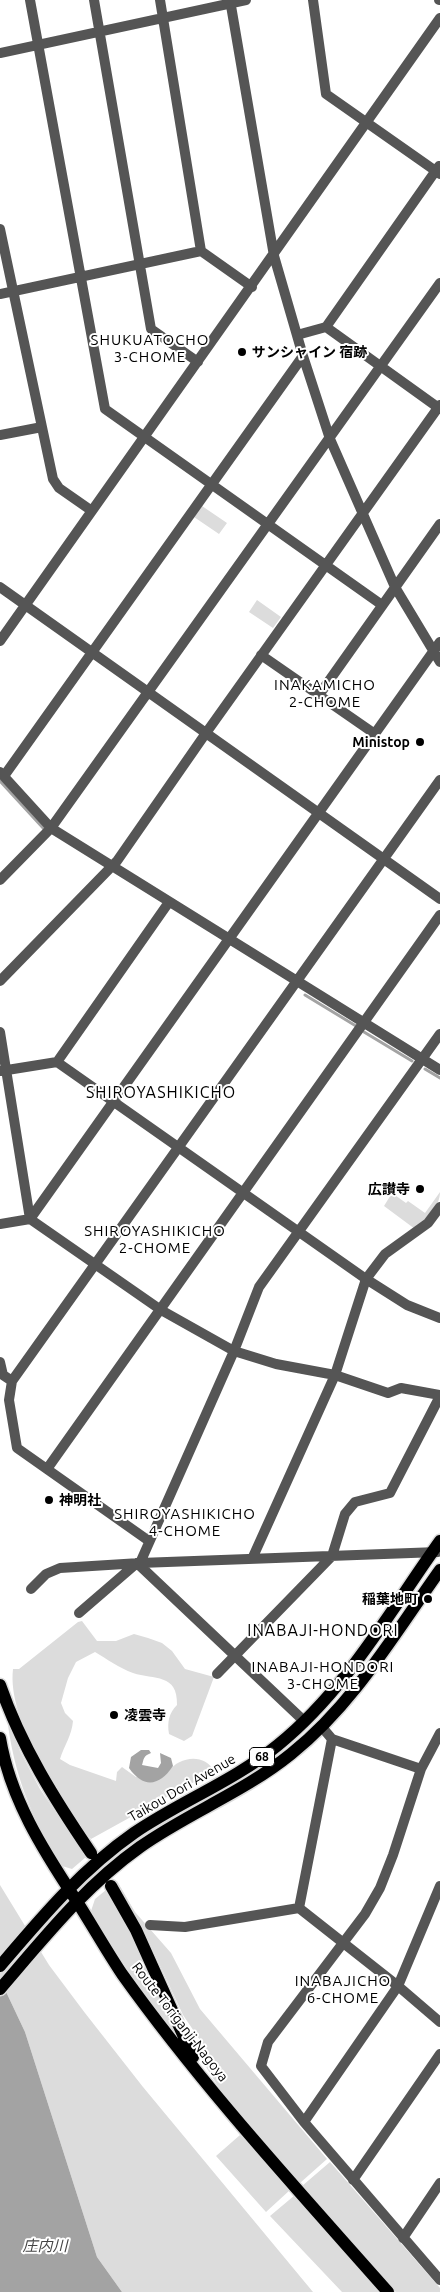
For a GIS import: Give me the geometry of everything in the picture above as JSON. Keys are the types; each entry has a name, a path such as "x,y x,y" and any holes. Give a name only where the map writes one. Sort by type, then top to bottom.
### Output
{"main road":[{"name":"Taikou Dori Avenue","path":"0,1966 85,1871 132,1834 182,1802 236,1775 279,1744 304,1721 325,1700 438,1548"},
{"name":"68","path":"0,1989 76,1901 109,1870 142,1846 245,1787 292,1754 354,1690 440,1570"},
{"path":"0,1684 19,1733 34,1763 91,1853"},
{"name":"Route Toriganji-Nagoya","path":"0,1738 10,1776 23,1809 44,1852 121,1972 214,2092 388,2292"},
{"path":"111,1886 136,1930 190,2052 214,2092"}],"street":[{"path":"30,0 105,409 382,606"},
{"path":"94,0 151,329 198,362"},
{"path":"160,0 201,251 252,287"},
{"path":"0,53 246,0"},
{"path":"297,335 326,327 439,170 326,94 313,0"},
{"path":"230,2 274,256 303,356 330,439 395,587 440,662"},
{"path":"0,641 274,256 440,18"},
{"path":"0,229 53,479 59,488 92,511"},
{"path":"0,294 201,251"},
{"path":"0,880 51,828 440,283"},
{"path":"0,981 112,866 439,407 326,327"},
{"path":"303,356 93,652 2,774 51,828 440,1070"},
{"path":"0,435 42,426"},
{"path":"319,695 440,524"},
{"path":"0,587 440,899"},
{"path":"0,1224 30,1218 229,938 320,814 440,642"},
{"path":"261,655 376,734"},
{"path":"149,1541 17,1448 9,1400 12,1382 440,780"},
{"path":"58,1062 169,902"},
{"path":"47,1469 440,915"},
{"path":"0,1032 3,1070 30,1218 160,1310 234,1351 276,1364 335,1375 388,1392 401,1388 440,1396 390,1493 354,1502 345,1514 332,1556 217,1674"},
{"path":"79,1613 138,1563 234,1351 259,1287 440,1034"},
{"path":"3,1070 58,1062 366,1279 407,1305 440,1318"},
{"path":"252,1559 335,1375 366,1279 385,1254 428,1223 440,1207"},
{"path":"0,1362 2,1375 12,1382"},
{"path":"31,1589 46,1574 60,1568 138,1563 332,1556 438,1548"},
{"path":"138,1563 304,1721"},
{"path":"321,1726 332,1739 421,1769"},
{"path":"440,1733 421,1769 393,1855 380,1888 365,1914 268,2042 261,2066 304,2122 440,2280"},
{"path":"299,1908 332,1739"},
{"path":"304,2122 398,1986 440,1886"},
{"path":"150,1925 185,1927 299,1908 398,1986 440,2022"},
{"path":"354,2180 440,2054"},
{"path":"403,2238 440,2183"}],"shaded area":[{"path":"202,506 227,523 219,534 194,517"},
{"path":"257,600 281,617 273,628 249,612"},
{"path":"440,1192 435,1208 415,1229 384,1206 392,1193 425,1213"},
{"path":"82,1621 97,1641 116,1641 134,1634 148,1638 162,1643 172,1651 185,1669 214,1677 192,1736 184,1741 169,1734 169,1718 177,1705 176,1695 169,1683 128,1671 95,1652 76,1662 68,1678 61,1703 65,1713 73,1721 70,1736 60,1759 70,1765 116,1781 117,1772 122,1767 136,1777 168,1772 179,1763 192,1759 205,1761 214,1771 91,1839 83,1830 36,1753 18,1710 13,1689 13,1669 19,1669 78,1622"},
{"path":"7,1718 20,1751 40,1789 86,1857 72,1869 62,1866 41,1831 33,1813 19,1777"},
{"path":"117,1881 135,1912 171,1953 200,2009 327,2159 300,2183 219,2088 202,2060 206,2049 183,2015 150,1944 115,1883"},
{"path":"0,1885 49,1965 85,2013 143,2087 313,2292 122,2292 97,2257 25,2032 0,1979"},
{"path":"106,1890 132,1933 143,1956 172,2029 139,1987 91,1911 95,1899"},
{"path":"240,2135 290,2190 266,2212 216,2156"},
{"path":"330,2162 440,2288 440,2292 396,2292 302,2186"},
{"path":"295,2195 381,2292 342,2292 270,2216"}],"water":[{"path":"141,1750 149,1750 151,1753 145,1757 142,1765 158,1768 161,1763 160,1753 171,1758 173,1766 168,1773 157,1781 145,1782 134,1775 129,1768 131,1757"},
{"name":"庄内川","path":"0,1979 25,2032 97,2257 122,2292 0,2292"}],"waterway":[{"path":"0,781 44,829"},
{"path":"305,995 356,1026"},
{"path":"364,1032 412,1061"},
{"path":"425,1069 440,1078"}],"place":[{"name":"サンシャイン 宿跡","path":"242,352"},
{"name":"Ministop","path":"420,742"},
{"name":"広讃寺","path":"420,1189"},
{"name":"神明社","path":"49,1500"},
{"name":"稲葉地町","path":"428,1599"},
{"name":"凌雲寺","path":"114,1715"}],"district":[{"name":"SHUKUATOCHO 3-CHOME","path":"150,348"},
{"name":"INAKAMICHO 2-CHOME","path":"325,694"},
{"name":"SHIROYASHIKICHO","path":"161,1093"},
{"name":"SHIROYASHIKICHO 2-CHOME","path":"155,1240"},
{"name":"SHIROYASHIKICHO 4-CHOME","path":"185,1522"},
{"name":"INABAJI-HONDORI","path":"323,1631"},
{"name":"INABAJI-HONDORI 3-CHOME","path":"323,1676"},
{"name":"INABAJICHO 6-CHOME","path":"343,1990"}]}
